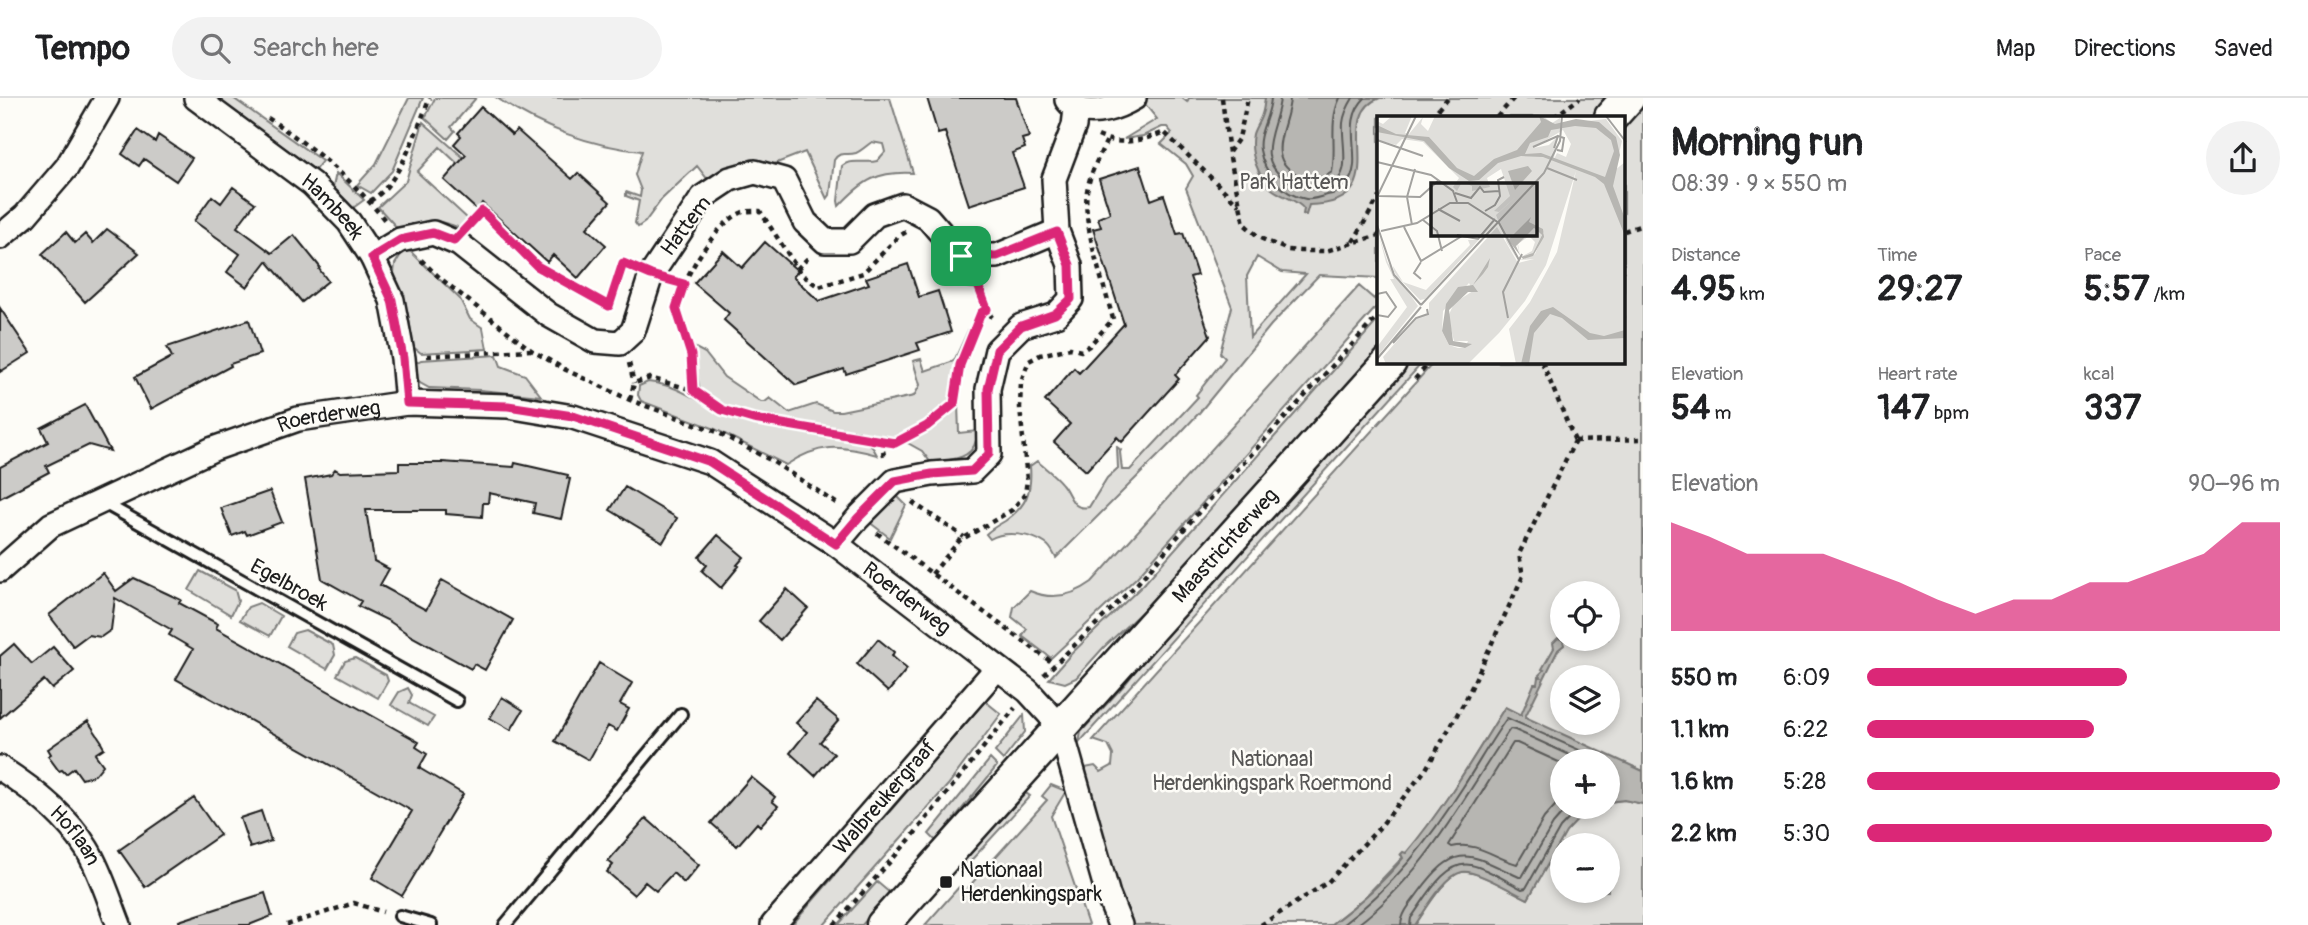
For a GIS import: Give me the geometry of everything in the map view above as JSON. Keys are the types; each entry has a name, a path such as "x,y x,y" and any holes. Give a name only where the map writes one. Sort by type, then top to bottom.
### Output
{"main road":[{"path":"1612,116 1628,98"},
{"name":"Maastrichterweg","path":"883,925 1388,364"}],"street":[{"path":"0,237 25,216 67,167 107,98"},
{"name":"Hambeek","path":"196,98 312,184 349,222 372,257 392,300 403,358 407,403"},
{"path":"836,544 895,481 932,474 972,471 989,454 988,389 997,350 1021,326 1055,314 1071,299 1070,265 1057,232 1054,179 1072,111 1110,109 1134,98"},
{"name":"Hattem","path":"372,257 400,240 433,233 454,241 549,315 595,341 620,342 633,331 651,275 703,197 730,179 755,172 784,180 805,222 825,241 849,241 875,215 903,205 928,218 961,256"},
{"path":"961,256 997,256 1057,232"},
{"name":"Roerderweg","path":"0,570 51,525 213,449 298,419 407,403 508,406 573,416 710,462 836,544 1028,691 1060,726"},
{"name":"Walbreukergraaf","path":"772,925 997,668"},
{"path":"1060,726 1108,895 1120,925"},
{"name":"Hoflaan","path":"0,768 24,784 66,821 88,850 119,925"}],"lane":[{"name":"Egelbroek","path":"102,502 457,702"},
{"path":"505,925 681,713"},
{"path":"400,916 431,925"}],"path":[{"path":"370,201 379,196 398,171 430,98"},
{"path":"1222,98 1229,153 1244,224 1260,238 1288,250 1326,251 1377,236"},
{"path":"1229,153 1239,138 1248,98"},
{"path":"1432,116 1448,98"},
{"path":"1498,116 1514,98"},
{"path":"1555,116 1580,98"},
{"path":"1072,111 1107,140 1142,141 1164,132 1240,206"},
{"path":"932,574 959,541 1012,510 1025,494 1027,480 1020,408 1021,381 1029,361 1040,355 1070,348 1081,351 1089,346 1113,319 1088,223 1087,192 1094,166 1107,140"},
{"path":"1352,243 1377,200"},
{"path":"454,241 482,211 537,266 609,306 623,263 651,275 684,284 676,308 691,355 693,390"},
{"path":"1626,230 1643,225"},
{"path":"961,256 954,282 978,285 990,316 1013,334 1034,358"},
{"path":"630,400 634,383 650,378 693,390 722,410 753,419 895,443 927,426 954,404 960,365 981,313 987,309"},
{"path":"834,925 911,838 1028,691 1066,651 1138,584 1204,506 1377,317"},
{"path":"403,358 531,350"},
{"path":"1261,925 1328,882 1380,827 1426,769 1466,699 1523,576 1520,554 1575,441 1543,364"},
{"path":"1575,441 1643,439"},
{"path":"287,925 354,903 400,916"}],"green space":[{"path":"215,98 233,98 322,161 315,170"},
{"path":"409,98 423,98 392,171 371,193 357,185 376,164"},
{"path":"435,98 476,98 451,127 455,131 448,139 425,118"},
{"path":"497,98 890,98 913,173 890,174 872,179 839,206 842,166 850,162 877,161 885,152 883,144 872,142 856,153 841,154 837,157 834,160 830,195 827,199 805,152 712,185 697,166 662,199 638,227 635,223 639,201 626,196 626,192 640,197 641,190 635,175 642,151 604,145 566,134 530,118"},
{"name":"Nationaal Herdenkingspark Roermond","path":"1140,98 1182,98 1187,102 1189,98 1643,98 1643,771 1620,761 1620,749 1593,749 1561,735 1620,735 1620,665 1550,665 1550,730 1505,707 1420,837 1362,900 1330,925 1130,925 1105,852 1085,768 1095,766 1101,772 1112,766 1113,755 1108,745 1093,740 1432,364 1626,364 1626,116 1377,116 1377,278 1319,275 1271,325 1199,413 1056,558 1048,545 1033,538 1011,534 990,539 986,534 1023,504 1029,490 1030,466 1037,461 1059,481 1075,504 1083,508 1089,507 1107,478 1118,468 1117,447 1121,450 1122,470 1130,470 1198,397 1196,395 1225,358 1220,353 1232,307 1186,188 1193,176 1186,164 1161,144 1172,133 1167,127 1143,136 1124,139 1157,119","holes":["1257,257 1282,272 1306,274 1250,337 1247,276"]},
{"path":"423,122 464,158 458,164 440,147 417,172 468,219 460,228 429,221 399,230 378,207 406,181"},
{"path":"336,173 364,200 353,208 333,187"},
{"path":"408,249 460,299 470,319 483,328 487,349 421,353 413,347 409,319 394,273 395,264"},
{"path":"1359,286 1374,299 1377,295 1377,306 1137,577 1051,658 1022,636 1027,629 1012,617 1014,607 1030,591 1047,596 1062,596 1078,591 1092,582"},
{"path":"1377,321 1377,353 1150,604 1104,647 1076,678 1065,683 1049,679 1071,654 1143,585"},
{"path":"968,331 957,364 949,403 931,420 906,435 894,438 736,412 700,391 692,346 705,353 724,377 761,402 770,398 789,413 816,404 833,411 841,411 914,396 920,385 913,361 921,359 925,371 954,361"},
{"path":"497,355 501,366 525,375 541,396 429,388 420,383 415,374 414,364 421,360"},
{"path":"1407,364 1421,364 1079,743 1081,732 1126,683 1168,629"},
{"path":"648,382 674,388 719,412 743,421 862,441 872,447 877,455 852,449 830,448 809,453 786,465 715,429 641,401 638,395 639,386"},
{"path":"958,404 959,433 977,431 973,448 956,459 931,463 922,451 906,442 938,423"},
{"path":"896,495 906,505 890,538 869,522"},
{"path":"200,571 235,590 238,601 231,615 189,590"},
{"path":"259,603 281,616 270,636 240,620 248,607"},
{"path":"305,630 333,645 335,655 327,669 287,646 294,633"},
{"path":"355,658 386,675 388,681 378,698 337,675 345,661"},
{"path":"408,688 412,695 409,703 434,717 428,726 391,705 399,692"},
{"path":"985,701 1001,714 948,785 824,925 792,925"},
{"path":"1024,715 1025,732 1003,760 995,752"},
{"path":"990,759 997,766 936,841 929,834"},
{"path":"1051,785 1066,791 1051,816 1088,925 925,925 959,887 964,892 1047,800 1042,796"},
{"path":"1026,793 1030,796 965,867 958,860"},
{"path":"1620,800 1643,804 1643,925 1415,925 1442,886 1462,872 1485,878 1528,899 1550,860 1550,903 1620,903 1620,833 1566,832 1577,819 1620,819"},
{"path":"877,882 890,893 862,925 838,925"}],"water":[{"path":"1265,98 1380,98 1366,108 1360,122 1358,175 1352,190 1336,201 1309,205 1306,215 1303,214 1304,209 1301,206 1267,184 1256,164 1252,149 1254,131 1263,112"},
{"path":"1552,651 1558,651 1525,717 1550,728 1550,735 1564,735 1595,749 1550,749 1550,819 1578,819 1565,833 1550,833 1550,860 1528,899 1476,874 1462,872 1442,886 1415,925 1330,925 1369,894 1403,858 1401,854 1406,853 1433,818 1505,707 1521,715 1534,684 1537,684 1538,677 1541,677 1539,675 1544,670 1542,669"},
{"path":"1620,760 1643,771 1643,804 1620,800"}],"building":[{"path":"927,98 1016,98 1029,137 1022,139 1025,148 1012,153 1024,187 969,205 945,132 938,134"},
{"path":"481,107 512,135 517,130 572,179 578,173 610,202 587,228 606,245 578,278 553,255 547,262 482,203 477,210 444,180 466,155 454,144 461,136 458,133"},
{"path":"138,130 155,142 158,135 192,158 176,181 144,159 139,166 122,154"},
{"path":"1140,166 1151,200 1164,195 1177,234 1183,233 1197,275 1190,277 1210,336 1175,375 1179,379 1122,442 1117,437 1086,471 1054,442 1070,424 1045,401 1074,368 1079,373 1124,324 1093,229 1101,227 1098,218 1110,213 1099,179"},
{"path":"233,187 255,203 237,227 272,253 294,235 320,267 328,281 302,302 267,261 247,287 227,272 240,254 194,221 212,196 221,203"},
{"path":"107,229 139,253 85,302 42,254 66,232 75,243 85,234 93,243"},
{"path":"765,242 798,271 793,277 819,301 869,284 866,278 908,264 919,297 938,291 951,332 917,343 920,350 846,374 844,369 796,385 724,320 729,313 694,283 723,251 742,268"},
{"path":"0,308 30,353 0,372"},
{"path":"249,320 260,354 230,364 231,366 151,409 135,377 172,357 167,347"},
{"path":"85,405 110,451 89,445 46,466 49,472 0,498 0,467 48,442 41,428"},
{"path":"442,462 514,467 515,463 568,475 567,478 570,479 561,519 533,513 535,503 489,493 488,503 483,503 482,517 446,514 446,510 366,510 374,561 389,569 380,585 426,610 442,580 513,620 485,670 474,664 471,669 411,636 389,621 358,606 361,601 322,579 305,479 331,474 335,469 340,472 399,470 399,463"},
{"path":"625,487 677,518 663,542 610,510"},
{"path":"270,491 282,522 247,535 245,531 232,536 221,508"},
{"path":"718,535 744,557 721,588 702,571 707,565 699,557"},
{"path":"103,573 116,591 134,578 181,600 179,603 218,624 216,628 419,742 416,747 427,754 419,768 463,794 402,896 372,878 412,811 176,679 193,649 169,635 172,630 115,598 111,630 101,637 88,635 73,646 49,615"},
{"path":"787,589 808,608 780,640 759,621"},
{"path":"878,639 894,652 892,656 907,669 888,692 857,664"},
{"path":"14,644 32,664 53,647 74,671 52,689 44,680 0,718 0,656"},
{"path":"599,663 632,683 620,704 629,709 617,731 608,726 589,760 555,741"},
{"path":"502,697 523,710 511,730 490,718"},
{"path":"816,701 839,720 820,742 834,754 815,776 790,753 807,732 796,723"},
{"path":"88,721 102,742 104,748 95,754 103,765 95,775 82,779 74,768 66,774 62,770 59,771 48,756 51,754 48,749"},
{"path":"751,777 775,797 772,801 778,806 760,826 757,823 737,846 711,823"},
{"path":"194,798 220,835 145,887 119,850"},
{"path":"261,811 271,841 250,848 240,818"},
{"path":"646,818 699,865 684,883 673,873 656,891 645,882 634,895 607,872 613,865 608,861"},
{"path":"265,893 272,916 249,925 180,925 179,921"}],"place":[{"name":"Nationaal Herdenkingspark","path":"946,882"}],"route":[{"path":"482,211 537,266 609,306 623,263 651,275 684,284 676,308 691,355 693,390 722,410 753,419 895,443 927,426 954,404 960,365 981,313 987,309 978,285 954,282 961,256 997,256 1057,232 1070,265 1071,299 1055,314 1021,326 997,350 988,389 989,454 972,471 932,474 895,481 836,544 710,462 573,416 508,406 407,403 403,358 392,300 372,257 400,240 433,233 454,241 482,211"}],"park label":[{"name":"Park Hattem","path":"1294,182"}]}
